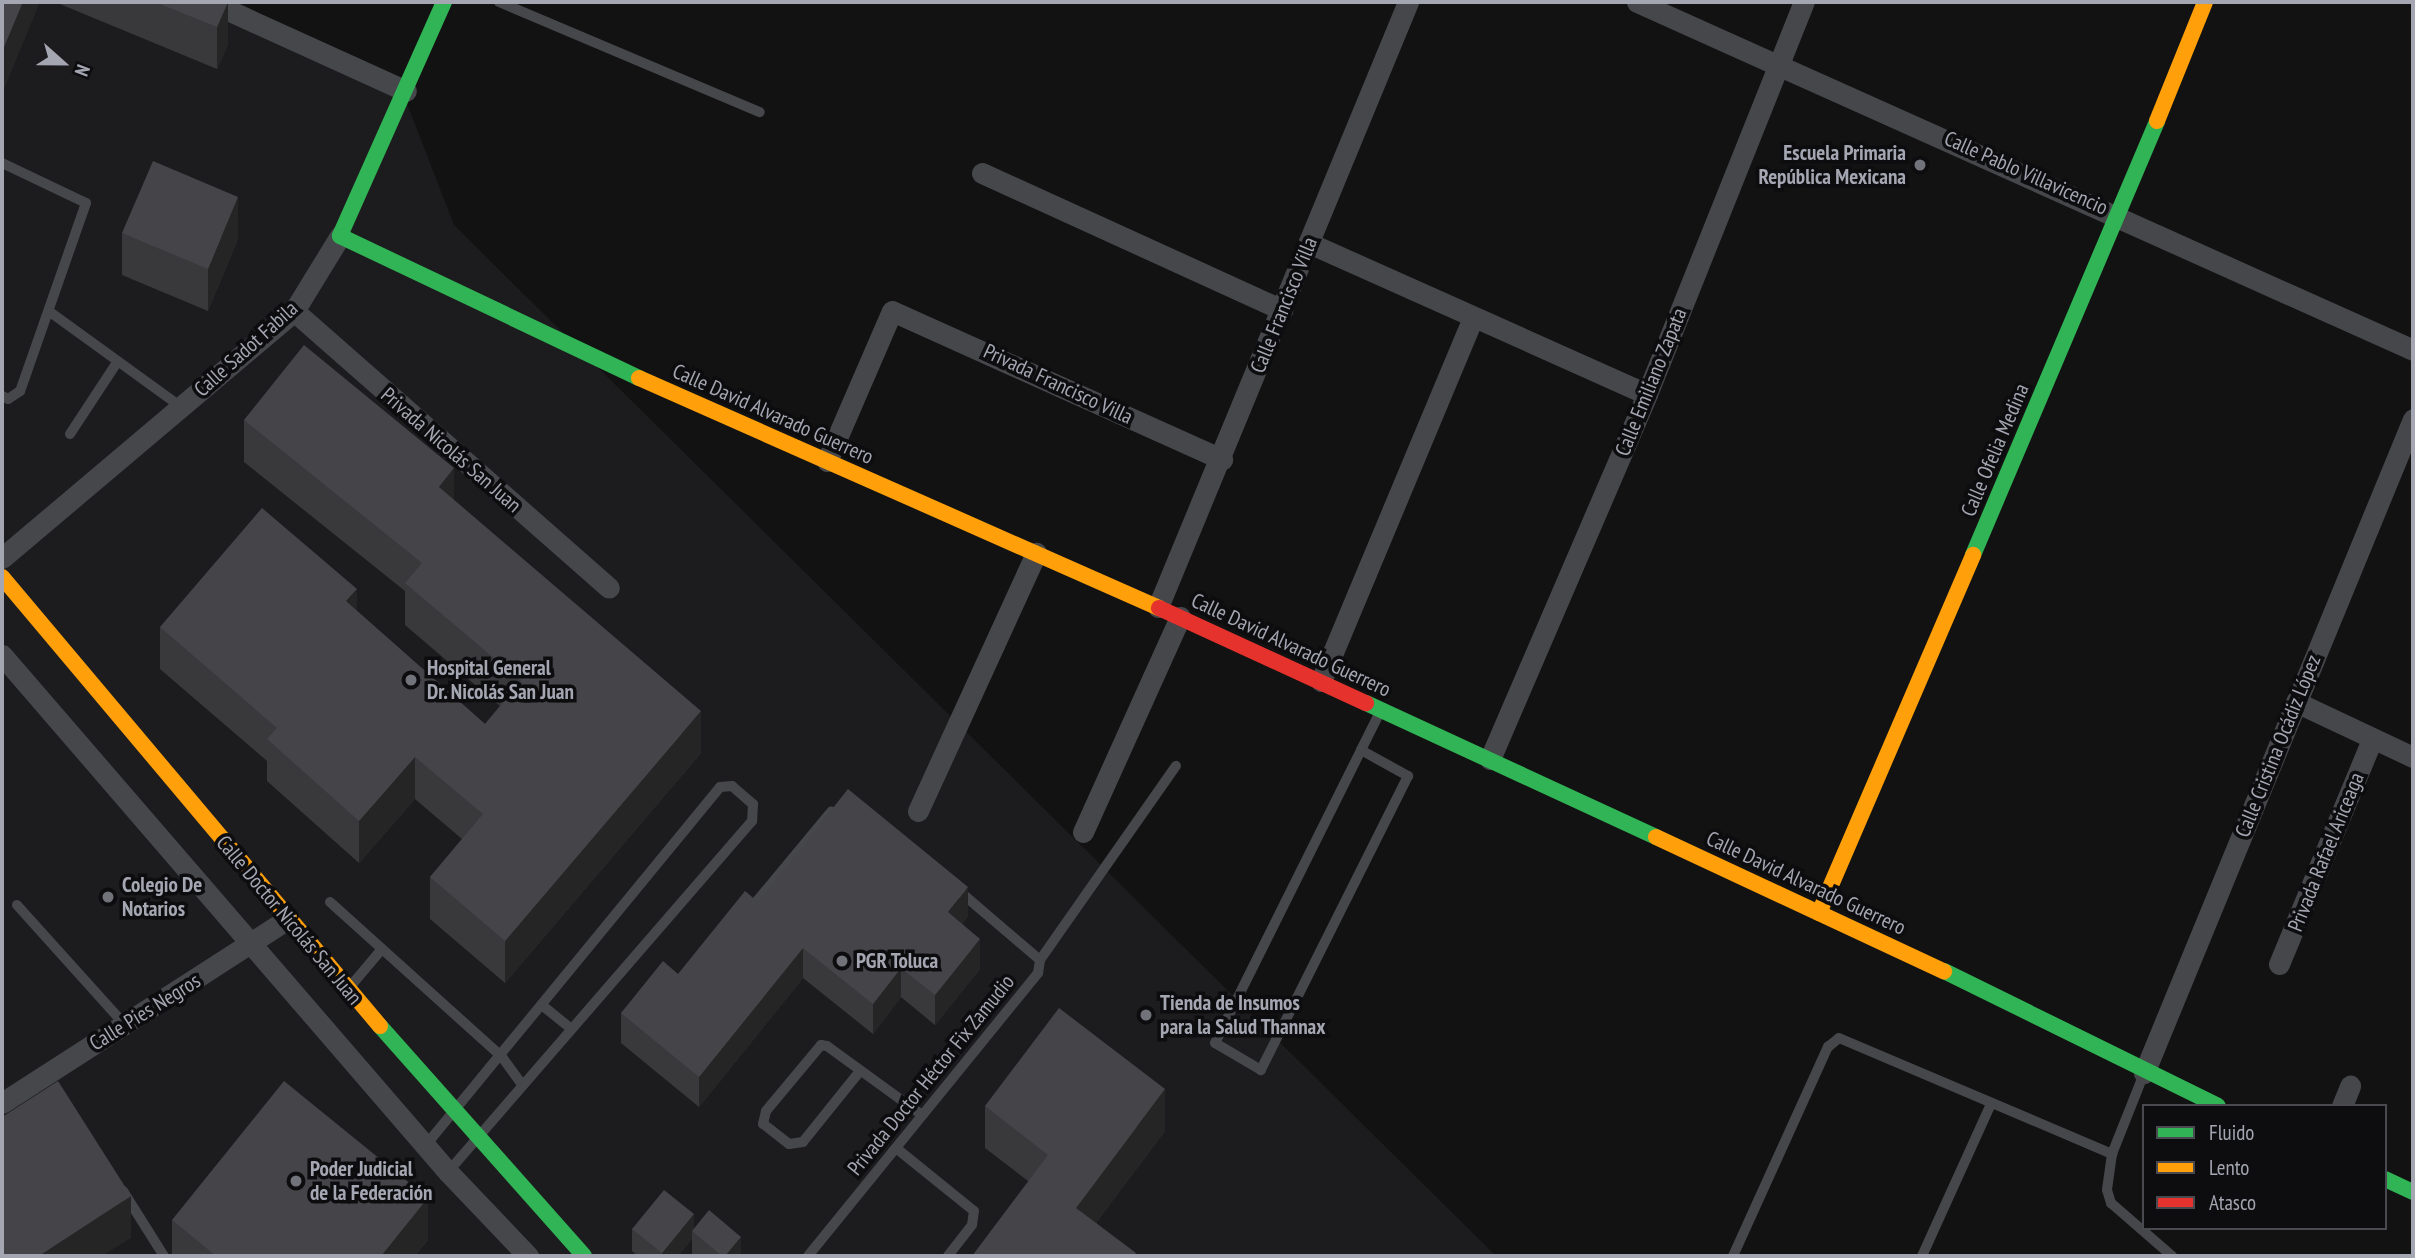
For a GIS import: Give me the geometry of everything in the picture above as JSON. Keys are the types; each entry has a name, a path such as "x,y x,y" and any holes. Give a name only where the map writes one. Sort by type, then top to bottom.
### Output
{"street":[{"path":"210,2 406,91"},
{"name":"Calle Sadot Fabila","path":"2,558 294,311 340,236 444,2"},
{"name":"Calle Francisco Villa","path":"1158,607 1222,459 1408,2"},
{"name":"Calle Pablo Villavicencio","path":"1637,2 2119,214 2413,350"},
{"name":"Calle Emiliano Zapata","path":"1490,759 1647,394 1804,2"},
{"name":"Calle Ofelia Medina","path":"1819,913 2119,214 2204,2"},
{"path":"982,173 1282,310"},
{"name":"Calle David Alvarado Guerrero","path":"340,236 727,420 827,461 1158,607 1490,759 1910,954 2144,1073 2214,1104"},
{"path":"1309,243 1647,394"},
{"name":"Privada Nicolás San Juan","path":"294,311 609,588"},
{"name":"Privada Francisco Villa","path":"827,461 892,311 1222,459"},
{"path":"1321,681 1473,317"},
{"name":"Calle Cristina Ocádiz López","path":"2144,1073 2413,419"},
{"path":"918,811 1036,553"},
{"name":"Calle Doctor Nicolás San Juan","path":"2,577 287,919 477,1141 584,1256"},
{"path":"1083,832 1180,617"},
{"name":"Calle Doctor Nicolás San Juan","path":"2,654 449,1172 528,1256"},
{"path":"2296,702 2413,758"},
{"name":"Privada Rafael Ariceaga","path":"2279,964 2372,739"},
{"name":"Calle Pies Negros","path":"2,1103 52,1079 125,1025 287,919"},
{"path":"2387,1180 2413,1192"}],"lane":[{"path":"499,2 760,112"},
{"path":"2,163 86,203 50,312 20,391 8,398 2,396"},
{"path":"50,312 181,407"},
{"path":"70,434 118,361"},
{"path":"1362,750 1408,776 1261,1070 1215,1043 1382,709"},
{"name":"Privada Doctor Héctor Fix Zamudio","path":"808,1256 1038,973 1040,960 1176,766"},
{"path":"426,1145 502,1057 720,787 732,786 753,804 752,821 449,1172"},
{"path":"752,907 841,804"},
{"path":"943,878 1040,960"},
{"path":"330,902 502,1057 522,1085"},
{"path":"17,905 125,1025"},
{"path":"348,990 382,949"},
{"path":"543,1006 571,1029"},
{"path":"1733,1256 1828,1046 1839,1038 1990,1106 2112,1154"},
{"path":"860,1071 803,1142 789,1143 763,1124 766,1111 816,1047 827,1046 922,1115"},
{"path":"2142,1230 2111,1203 2106,1190 2112,1154 2144,1073"},
{"path":"1922,1256 1990,1106"},
{"path":"896,1148 974,1211 972,1225 948,1256"},
{"path":"114,1176 164,1256"},
{"path":"2142,1230 2172,1256"}],"shaded area":[{"path":"2,2 239,2 406,101 454,225 1496,1256 2,1256"}],"building":[{"path":"2,2 23,2 2,52"},
{"path":"155,2 228,2 217,27"},
{"path":"153,161 238,197 208,269 122,233"},
{"path":"304,345 454,468 439,487 701,711 505,941 430,877 483,814 415,757 359,821 267,739 277,728 160,627 262,508 357,589 346,601 485,724 521,681 405,583 422,563 244,420"},
{"name":"PGR Toluca","path":"848,789 968,887 948,912 980,939 935,995 901,968 873,1004 803,948 699,1077 621,1013 663,961 678,974 745,891 758,902"},
{"path":"1059,1008 1165,1089 1076,1208 1136,1253 1134,1256 972,1256 1048,1155 985,1106"},
{"path":"58,1081 131,1196 39,1256 2,1256 2,1117"},
{"name":"Poder Judicial de la Federación","path":"284,1081 428,1198 381,1256 216,1256 172,1220"},
{"path":"664,1190 694,1214 662,1253 632,1229"},
{"path":"709,1210 741,1237 725,1256 692,1231"}],"traffic: fast":[{"path":"444,2 340,236 639,378"},
{"path":"1973,555 2157,121"},
{"path":"1366,703 1656,837"},
{"path":"1944,971 2214,1104"},
{"path":"380,1026 584,1256"},
{"path":"2387,1180 2413,1192"}],"traffic: slow":[{"path":"2157,121 2205,2"},
{"path":"639,378 1159,608"},
{"path":"1819,913 1973,555"},
{"path":"2,577 380,1026"},
{"path":"1656,837 1944,971"}],"traffic: jam":[{"path":"1159,608 1366,703"}],"place":[{"name":"Escuela Primaria República Mexicana","path":"1920,165"},
{"name":"Hospital General Dr. Nicolás San Juan","path":"411,680"},
{"name":"Colegio De Notarios","path":"108,897"},
{"name":"PGR Toluca","path":"842,961"},
{"name":"Tienda de Insumos para la Salud Thannax","path":"1146,1015"},
{"name":"Poder Judicial de la Federación","path":"296,1181"}]}
